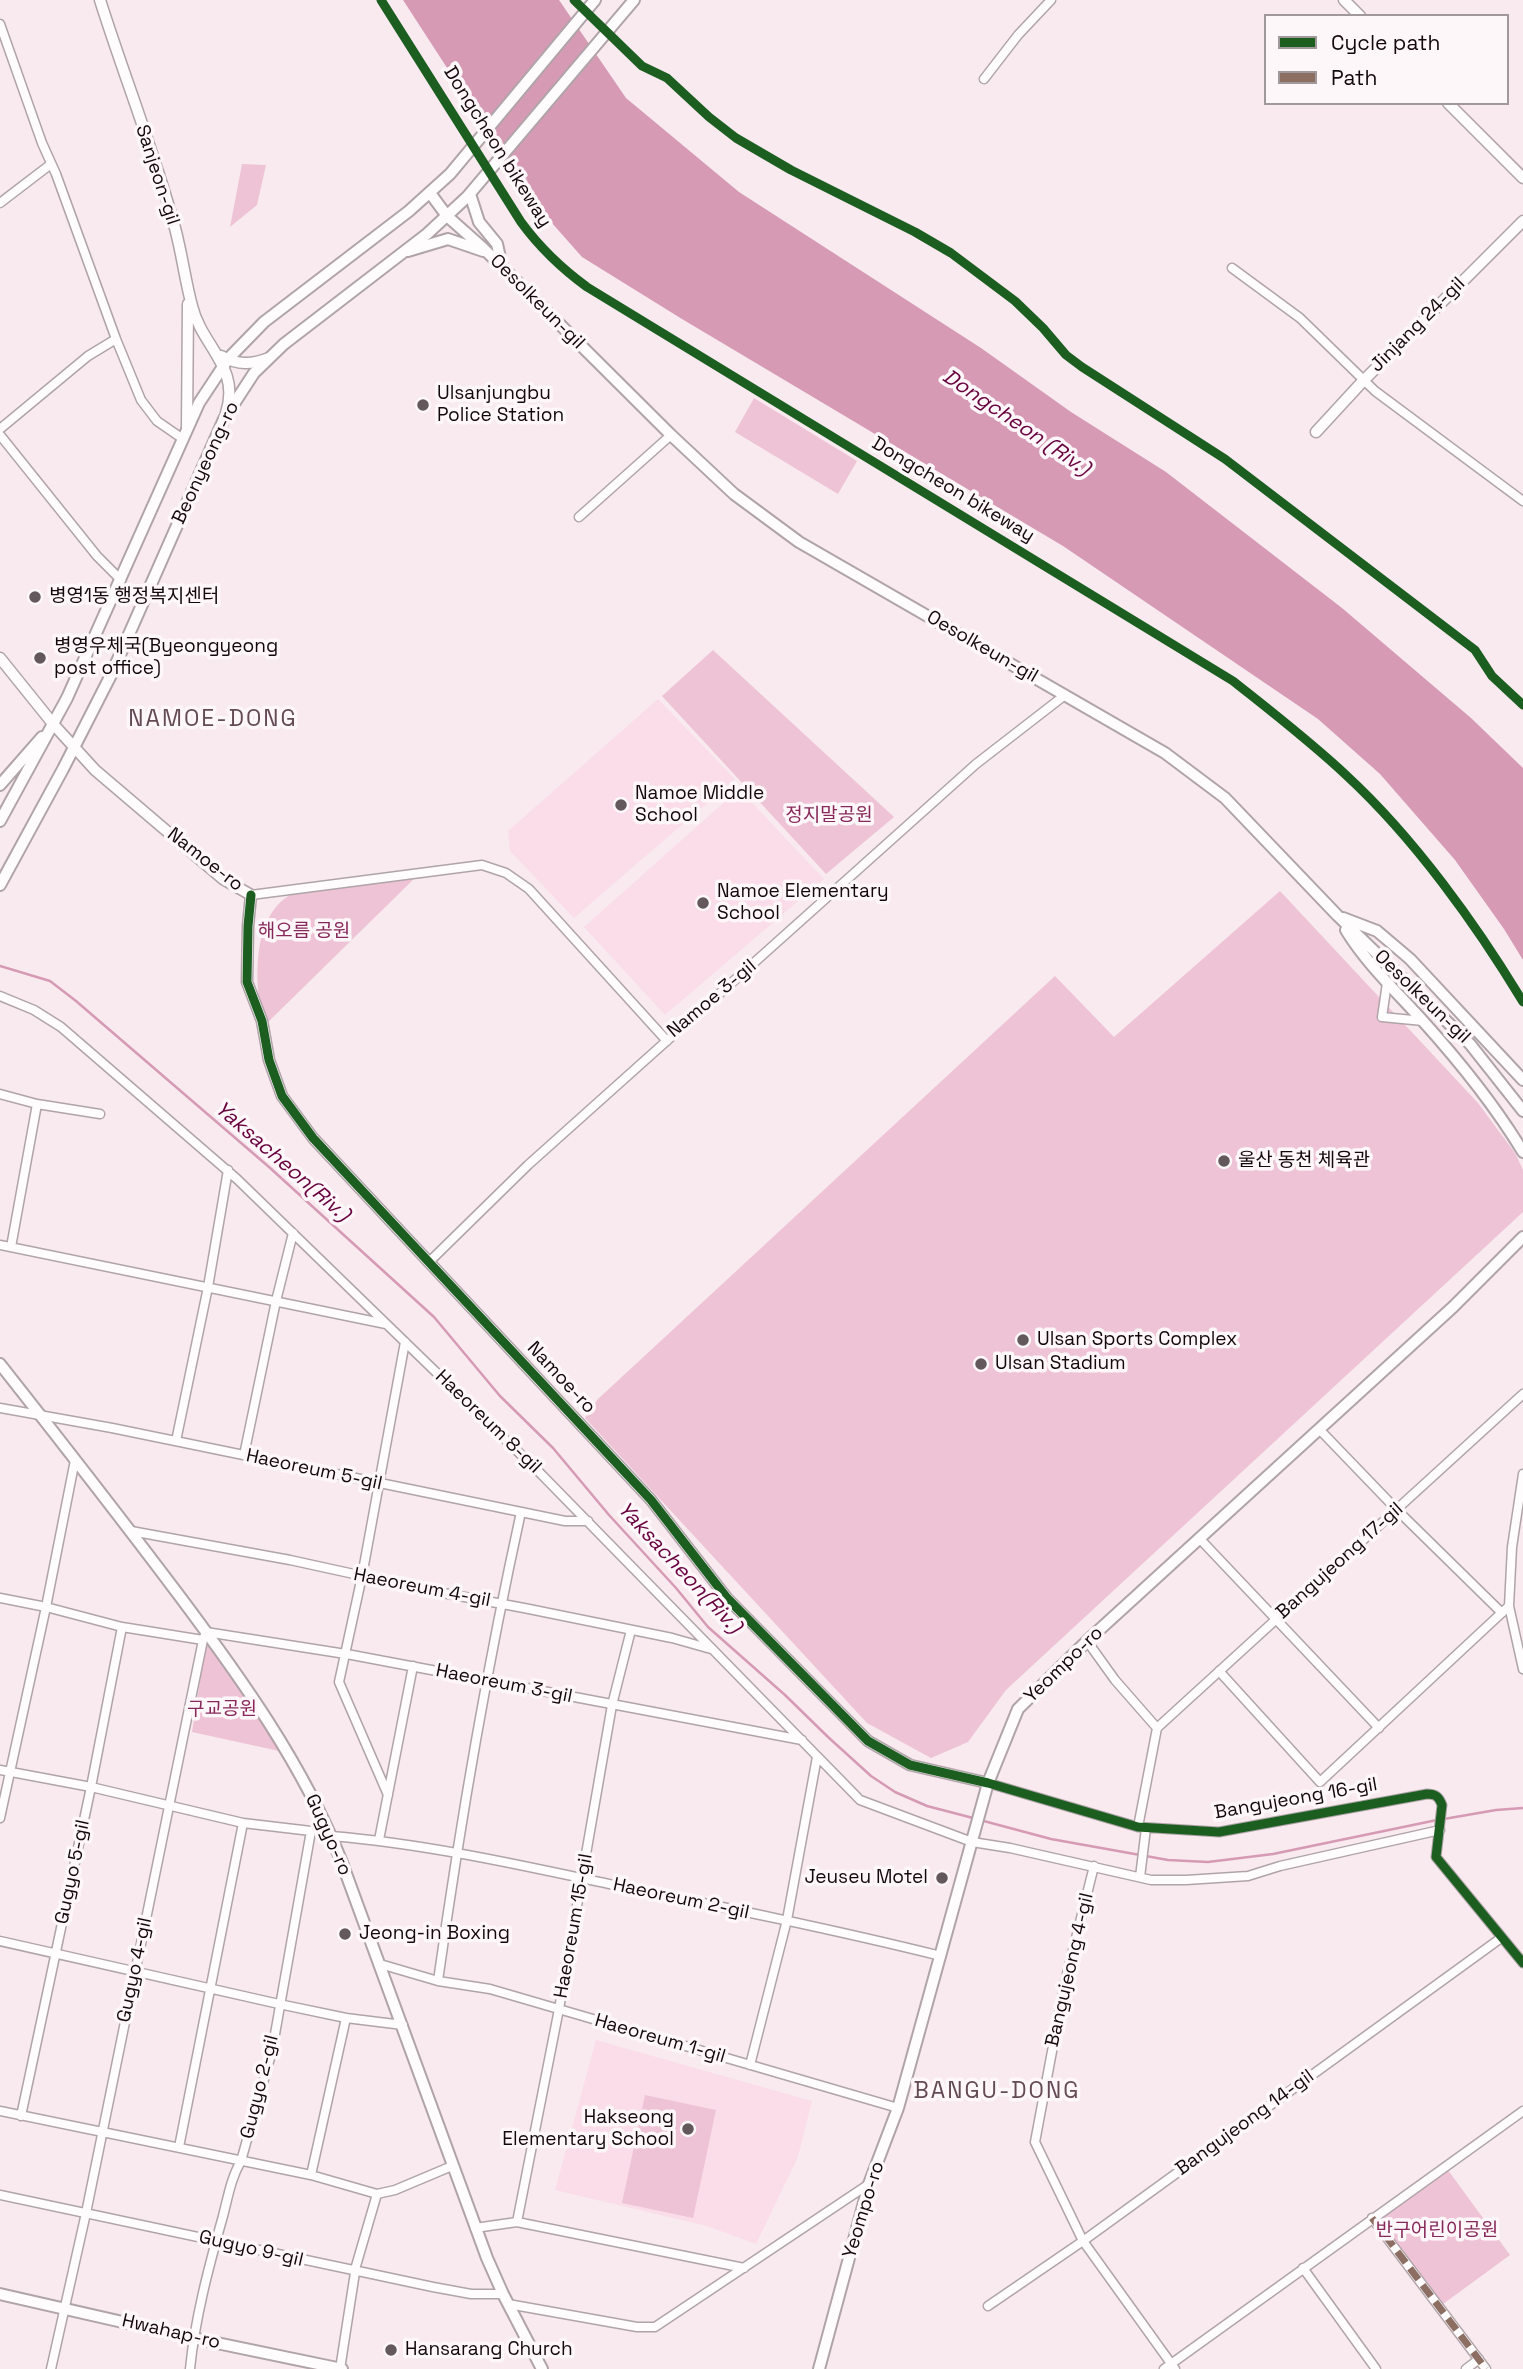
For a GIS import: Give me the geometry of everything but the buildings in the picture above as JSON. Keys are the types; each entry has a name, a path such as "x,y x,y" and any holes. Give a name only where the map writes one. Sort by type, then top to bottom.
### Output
{"main road":[{"name":"Beonyeong-ro","path":"0,821 54,725 200,402 226,361 264,322 430,193 450,174 595,0"},
{"name":"Beonyeong-ro","path":"0,885 111,675 224,419 247,382 269,358 303,329 402,253 469,195 634,0"},
{"name":"Oesolkeun-gil","path":"430,193 447,216 734,494 800,542 1165,753 1226,798 1337,915 1471,1044 1523,1111"},
{"path":"469,195 479,222 497,244 502,267"},
{"path":"402,253 448,239 486,252"},
{"path":"0,785 54,725"},
{"path":"1337,915 1359,951 1468,1071 1523,1151"},
{"path":"1337,915 1377,931 1410,959 1523,1080"},
{"name":"Yeompo-ro","path":"821,2369 822,2355 869,2183 898,2108 988,1783 1018,1709 1087,1641 1453,1307 1523,1237"},
{"name":"Gugyo-ro","path":"0,1364 131,1531 272,1726 298,1769 329,1831 403,2025 475,2228 538,2367"},
{"name":"Hwahap-ro","path":"0,2294 341,2369"},
{"path":"811,2369 822,2355"}],"street":[{"name":"Sanjeon-gil","path":"100,0 174,226 198,323 213,349 226,361"},
{"path":"984,79 1018,35 1051,0"},
{"path":"1344,0 1358,14"},
{"path":"0,24 141,400 157,421 186,434 188,289"},
{"path":"1450,105 1523,178"},
{"path":"0,204 51,164"},
{"name":"Jinjang 24-gil","path":"1316,432 1363,380 1523,221"},
{"path":"1232,268 1300,318 1363,380 1523,501"},
{"path":"0,429 88,356 116,339"},
{"path":"224,419 230,386 226,361 250,364 269,358"},
{"path":"0,435 97,556 121,580"},
{"path":"579,517 671,435"},
{"name":"Namoe-ro","path":"0,658 54,725 95,770 219,875 251,895 247,982 262,1021 269,1060 282,1096 313,1138 651,1500 727,1598 868,1741 910,1765 988,1783"},
{"name":"Namoe 3-gil","path":"251,895 482,865 506,873 529,890 667,1041 976,764 1065,695"},
{"path":"1387,984 1382,1017 1423,1021"},
{"name":"Haeoreum 8-gil","path":"0,996 34,1010 61,1027 228,1170 588,1521 860,1800 972,1842"},
{"path":"429,1262 528,1165 667,1041"},
{"path":"0,1094 37,1104 100,1114"},
{"path":"11,1247 37,1104"},
{"path":"176,1441 208,1287 228,1170"},
{"path":"244,1455 293,1233"},
{"path":"0,1245 386,1324"},
{"path":"388,1795 339,1682 362,1576 405,1342"},
{"name":"Bangujeong 17-gil","path":"1157,1728 1523,1394"},
{"name":"Haeoreum 5-gil","path":"1,1411 112,1428 565,1521 588,1521"},
{"path":"1320,1429 1396,1509 1502,1613"},
{"path":"0,1818 75,1460"},
{"path":"1523,1474 1512,1547 1509,1606 1523,1669"},
{"path":"438,1981 456,1852 501,1604 521,1512"},
{"name":"Haeoreum 4-gil","path":"131,1531 290,1560 712,1649"},
{"path":"1199,1538 1379,1728"},
{"name":"Haeoreum 3-gil","path":"0,1598 121,1627 346,1654 802,1740"},
{"path":"1219,1671 1320,1782 1509,1606"},
{"name":"Gugyo 5-gil","path":"21,2116 91,1787 121,1627"},
{"name":"Haeoreum 15-gil","path":"517,2222 559,2009 612,1704 631,1630"},
{"name":"Gugyo 4-gil","path":"51,2369 86,2213 133,1972 205,1636"},
{"path":"1087,1641 1115,1681 1157,1728 1142,1828 1140,1877"},
{"path":"379,1840 413,1667"},
{"path":"750,2065 787,1920 817,1757"},
{"path":"0,1770 91,1787 243,1823 329,1831"},
{"name":"Bangujeong 16-gil","path":"988,1783 1142,1828 1219,1832 1427,1794 1438,1797 1441,1805 1440,1830"},
{"path":"178,2147 243,1823"},
{"path":"972,1842 1151,1880 1186,1880 1248,1876 1280,1866 1440,1830 1436,1857 1523,1963"},
{"name":"Gugyo 2-gil","path":"190,2369 193,2338 216,2241 234,2172 241,2161 272,2051 311,1831"},
{"name":"Haeoreum 2-gil","path":"329,1831 456,1852 787,1920 941,1956"},
{"name":"Bangujeong 4-gil","path":"1094,1866 1065,1982 1035,2142 1083,2241 1170,2367"},
{"name":"Bangujeong 14-gil","path":"988,2306 1083,2241 1501,1938"},
{"path":"0,1941 346,2018 403,2025"},
{"name":"Haeoreum 1-gil","path":"380,1964 438,1981 490,1989 898,2108"},
{"path":"311,2175 346,2018"},
{"path":"0,2111 311,2175 377,2194 395,2190 452,2166"},
{"path":"1170,2367 1523,2111"},
{"name":"Gugyo 9-gil","path":"0,2195 355,2272 505,2299 637,2327 655,2327 869,2183"},
{"path":"341,2369 355,2272 377,2194"},
{"path":"1372,2218 1486,2369"},
{"path":"475,2228 517,2222 744,2268"},
{"path":"1303,2268 1376,2369"},
{"path":"1466,2369 1479,2359"}],"shaded area":[{"name":"Namoe Middle School","path":"658,699 735,779 574,918 510,851 508,831"},
{"name":"Namoe Elementary School","path":"739,789 824,879 665,1015 584,927"},
{"name":"Hakseong Elementary School","path":"596,2040 812,2101 798,2157 756,2244 707,2226 555,2190"}],"green space":[{"path":"242,164 266,165 257,205 230,227"},
{"path":"754,398 857,461 838,494 735,432"},
{"name":"정지말공원","path":"713,650 894,817 826,874 662,696"},
{"name":"해오름 공원","path":"421,872 263,1027 258,989 259,948 272,912 285,898 312,887"},
{"name":"Ulsan Sports Complex","path":"1280,891 1478,1103 1515,1153 1523,1170 1523,1212 1006,1690 968,1742 931,1758 867,1723 585,1418 598,1399 1055,976 1114,1037"},
{"name":"구교공원","path":"206,1642 262,1721 279,1751 192,1732"},
{"path":"645,2095 716,2110 693,2218 622,2203"},
{"name":"반구어린이공원","path":"1445,2166 1510,2255 1439,2307 1372,2218"}],"water":[{"name":"Dongcheon (Riv.)","path":"403,0 559,0 626,98 739,192 981,348 1071,412 1166,472 1342,608 1471,718 1523,768 1523,960 1455,860 1380,774 1318,719 1063,546 582,257 536,205"}],"waterway":[{"name":"Yaksacheon(Riv.)","path":"0,966 50,981 76,1001 269,1167 434,1317 500,1396 553,1448 708,1627 871,1776 895,1792 927,1806 973,1818"},
{"name":"Yaksacheon(Riv.)","path":"1444,1819 1523,1808"},
{"name":"Yaksacheon(Riv.)","path":"980,1820 1051,1839 1168,1860 1208,1862 1273,1854 1437,1820"}],"marked path":[{"path":"1372,2218 1486,2369"}],"cycle path":[{"name":"Dongcheon bikeway","path":"381,0 521,222 560,265 587,287 1233,681 1333,763 1396,826 1485,942 1523,1002"},
{"path":"574,0 642,66 667,78 736,138 791,170 951,253 1015,301 1066,355 1225,459 1475,650 1492,676 1523,705"},
{"path":"251,895 247,982 262,1021 269,1060 282,1096 313,1138 651,1500 727,1598 868,1741 910,1765 988,1783 1138,1827 1219,1832 1433,1795 1442,1805 1436,1857 1523,1963"}],"place":[{"name":"Ulsanjungbu Police Station","path":"423,405"},
{"name":"병영1동 행정복지센터","path":"35,597"},
{"name":"병영우체국(Byeongyeong post office)","path":"40,658"},
{"name":"Namoe Middle School","path":"621,805"},
{"name":"Namoe Elementary School","path":"703,903"},
{"name":"울산 동천 체육관","path":"1224,1161"},
{"name":"Ulsan Sports Complex","path":"1023,1340"},
{"name":"Ulsan Stadium","path":"981,1364"},
{"name":"Jeuseu Motel","path":"942,1878"},
{"name":"Jeong-in Boxing","path":"345,1934"},
{"name":"Hakseong Elementary School","path":"688,2129"},
{"name":"Hansarang Church","path":"391,2350"}],"district":[{"name":"NAMOE-DONG","path":"213,720"},
{"name":"BANGU-DONG","path":"997,2092"}]}
